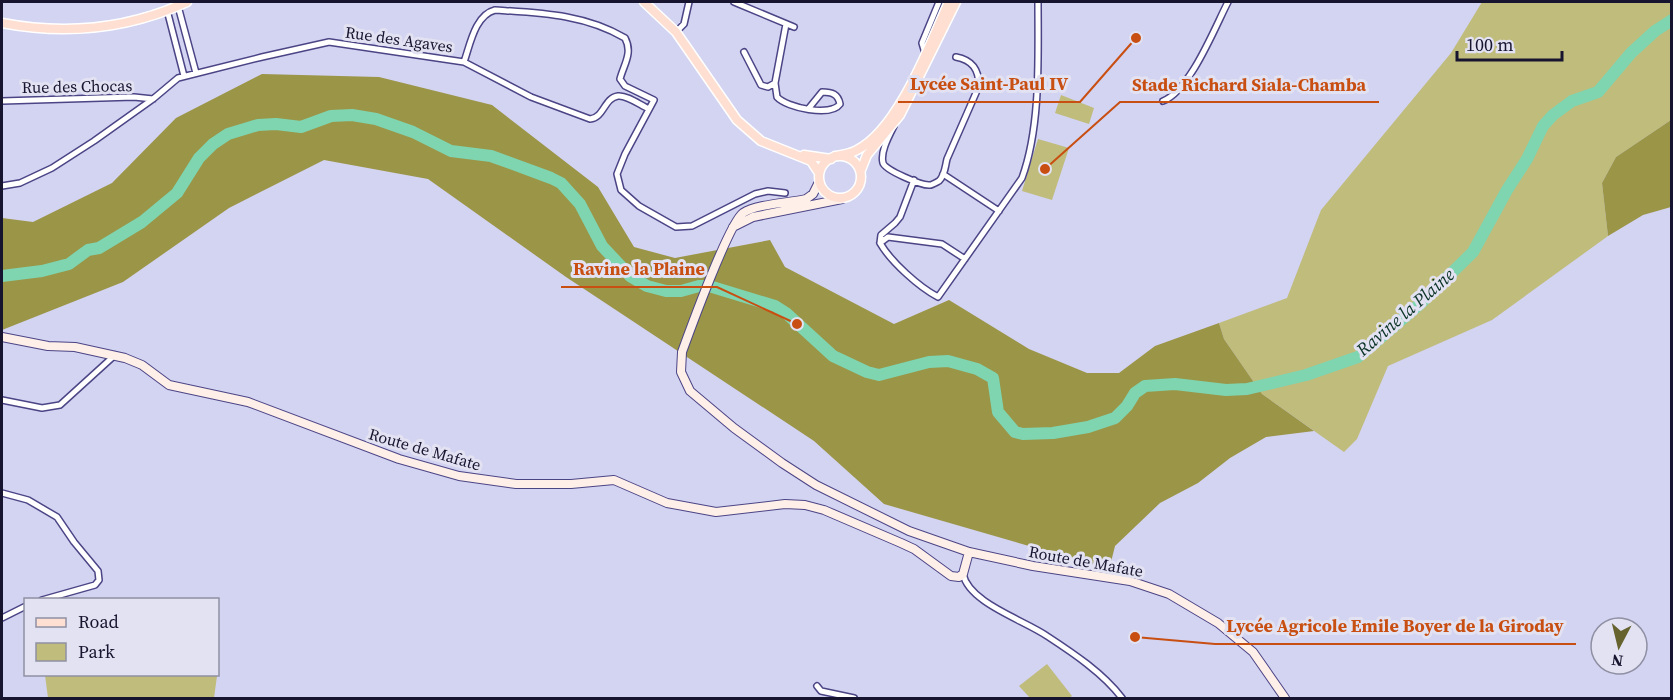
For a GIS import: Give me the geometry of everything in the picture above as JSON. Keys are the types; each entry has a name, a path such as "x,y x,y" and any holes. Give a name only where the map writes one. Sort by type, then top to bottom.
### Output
{"main road":[{"path":"2,23 47,29 83,29 119,24 187,2"},
{"path":"644,2 676,32 737,120 762,141 811,161 822,189 827,194 842,199"},
{"path":"732,228 745,212 810,197 822,166 833,158 858,150 880,132 900,104 949,2"},
{"path":"732,228 753,217 805,208 842,199 856,192 860,185 861,170 867,155 896,122 956,2"},
{"path":"795,154 850,158 861,170"},
{"name":"Route de Mafate","path":"732,228 685,343 680,364 681,372 690,391 734,428 816,485 909,531 969,552 1033,566 1130,580 1169,594 1218,623 1253,652 1285,699"},
{"name":"Route de Mafate","path":"2,337 115,356 142,365 169,385 248,402 399,459 459,476 516,484 571,484 614,480 668,503 716,512 785,504 805,505 824,510 902,543 951,576 963,574"},
{"path":"963,574 969,552"}],"street":[{"path":"676,32 684,24 689,2"},
{"path":"734,2 794,27"},
{"path":"925,53 922,43 939,2"},
{"path":"914,180 900,217 886,234 881,235 880,243 897,264 930,293 938,297 1022,178 1027,164 1036,100 1038,2"},
{"path":"1163,101 1170,99 1194,70 1228,2"},
{"path":"178,6 196,73"},
{"path":"167,10 184,76"},
{"path":"464,62 479,22 488,12 495,10 572,16 594,24 624,38 629,48 629,55 620,79 624,87 654,100 624,154 617,174 621,190 639,206 676,226 692,226 755,194 768,191 785,193 793,190"},
{"path":"786,24 775,83 780,100 794,108 835,110 839,108 840,101 834,94 822,92 809,108"},
{"name":"Rue des Agaves","path":"2,186 20,183 52,168 153,99 178,78 329,42 464,62 531,97 590,119 599,117 611,99 616,96 624,97 649,109"},
{"path":"744,52 762,85 768,87 775,83"},
{"path":"896,122 885,150 884,164 887,168 930,185 940,180 980,86 974,66 965,59 956,57"},
{"name":"Rue des Chocas","path":"2,101 134,97 153,99"},
{"path":"943,174 999,211"},
{"path":"785,193 791,202 805,208"},
{"path":"886,234 942,244 965,259"},
{"path":"2,400 42,408 60,405 115,356"},
{"path":"2,493 28,500 57,517 98,571 99,580 95,585 49,598"},
{"path":"963,574 968,587 979,596 1046,635 1108,682 1122,699"},
{"path":"2,618 24,607"},
{"path":"817,686 821,691 854,699"}],"green space":[{"path":"1482,2 1671,2 1671,120 1616,157 1602,183 1608,236 1492,320 1388,366 1357,439 1344,452 1262,394 1224,339 1219,323 1287,298 1321,210 1451,53"},
{"path":"1061,95 1094,108 1089,124 1055,113"},
{"path":"1038,139 1069,148 1052,200 1022,191"},
{"path":"1047,664 1072,696 1069,698 1030,698 1019,686"},
{"path":"45,676 217,676 214,698 48,698"}],"shaded area":[{"path":"262,74 379,77 492,105 598,187 634,247 675,258 770,240 785,267 894,324 949,300 1029,349 1087,373 1119,373 1155,346 1219,323 1224,339 1262,394 1314,431 1266,437 1230,458 1198,483 1160,503 1115,546 1111,562 1091,564 884,504 814,441 566,277 428,179 324,160 229,208 123,282 2,330 2,218 33,222 112,183 176,118"},
{"path":"1671,120 1671,207 1643,215 1608,236 1602,183 1616,157"}],"waterway":[{"name":"Ravine la Plaine","path":"2,276 42,271 69,264 88,250 99,248 142,222 177,193 199,158 213,144 228,134 258,125 276,124 301,127 331,116 352,115 376,119 413,132 451,151 491,156 561,183 580,204 602,246 630,276 647,286 666,291 709,286 775,306 786,313 833,356 867,372 879,375 929,362 948,361 977,369 993,378 998,412 1015,432 1053,433 1088,427 1115,418 1127,406 1135,393 1145,386 1175,384 1226,390 1247,389 1306,375 1358,357 1420,304 1473,252 1527,159 1543,126 1553,115 1572,101 1598,92 1631,53 1655,31 1672,20"}],"place":[{"name":"Lycée Saint-Paul IV","path":"1136,38"},
{"name":"Stade Richard Siala-Chamba","path":"1045,169"},
{"name":"Ravine la Plaine","path":"797,324"},
{"name":"Lycée Agricole Emile Boyer de la Giroday","path":"1135,637"}]}
